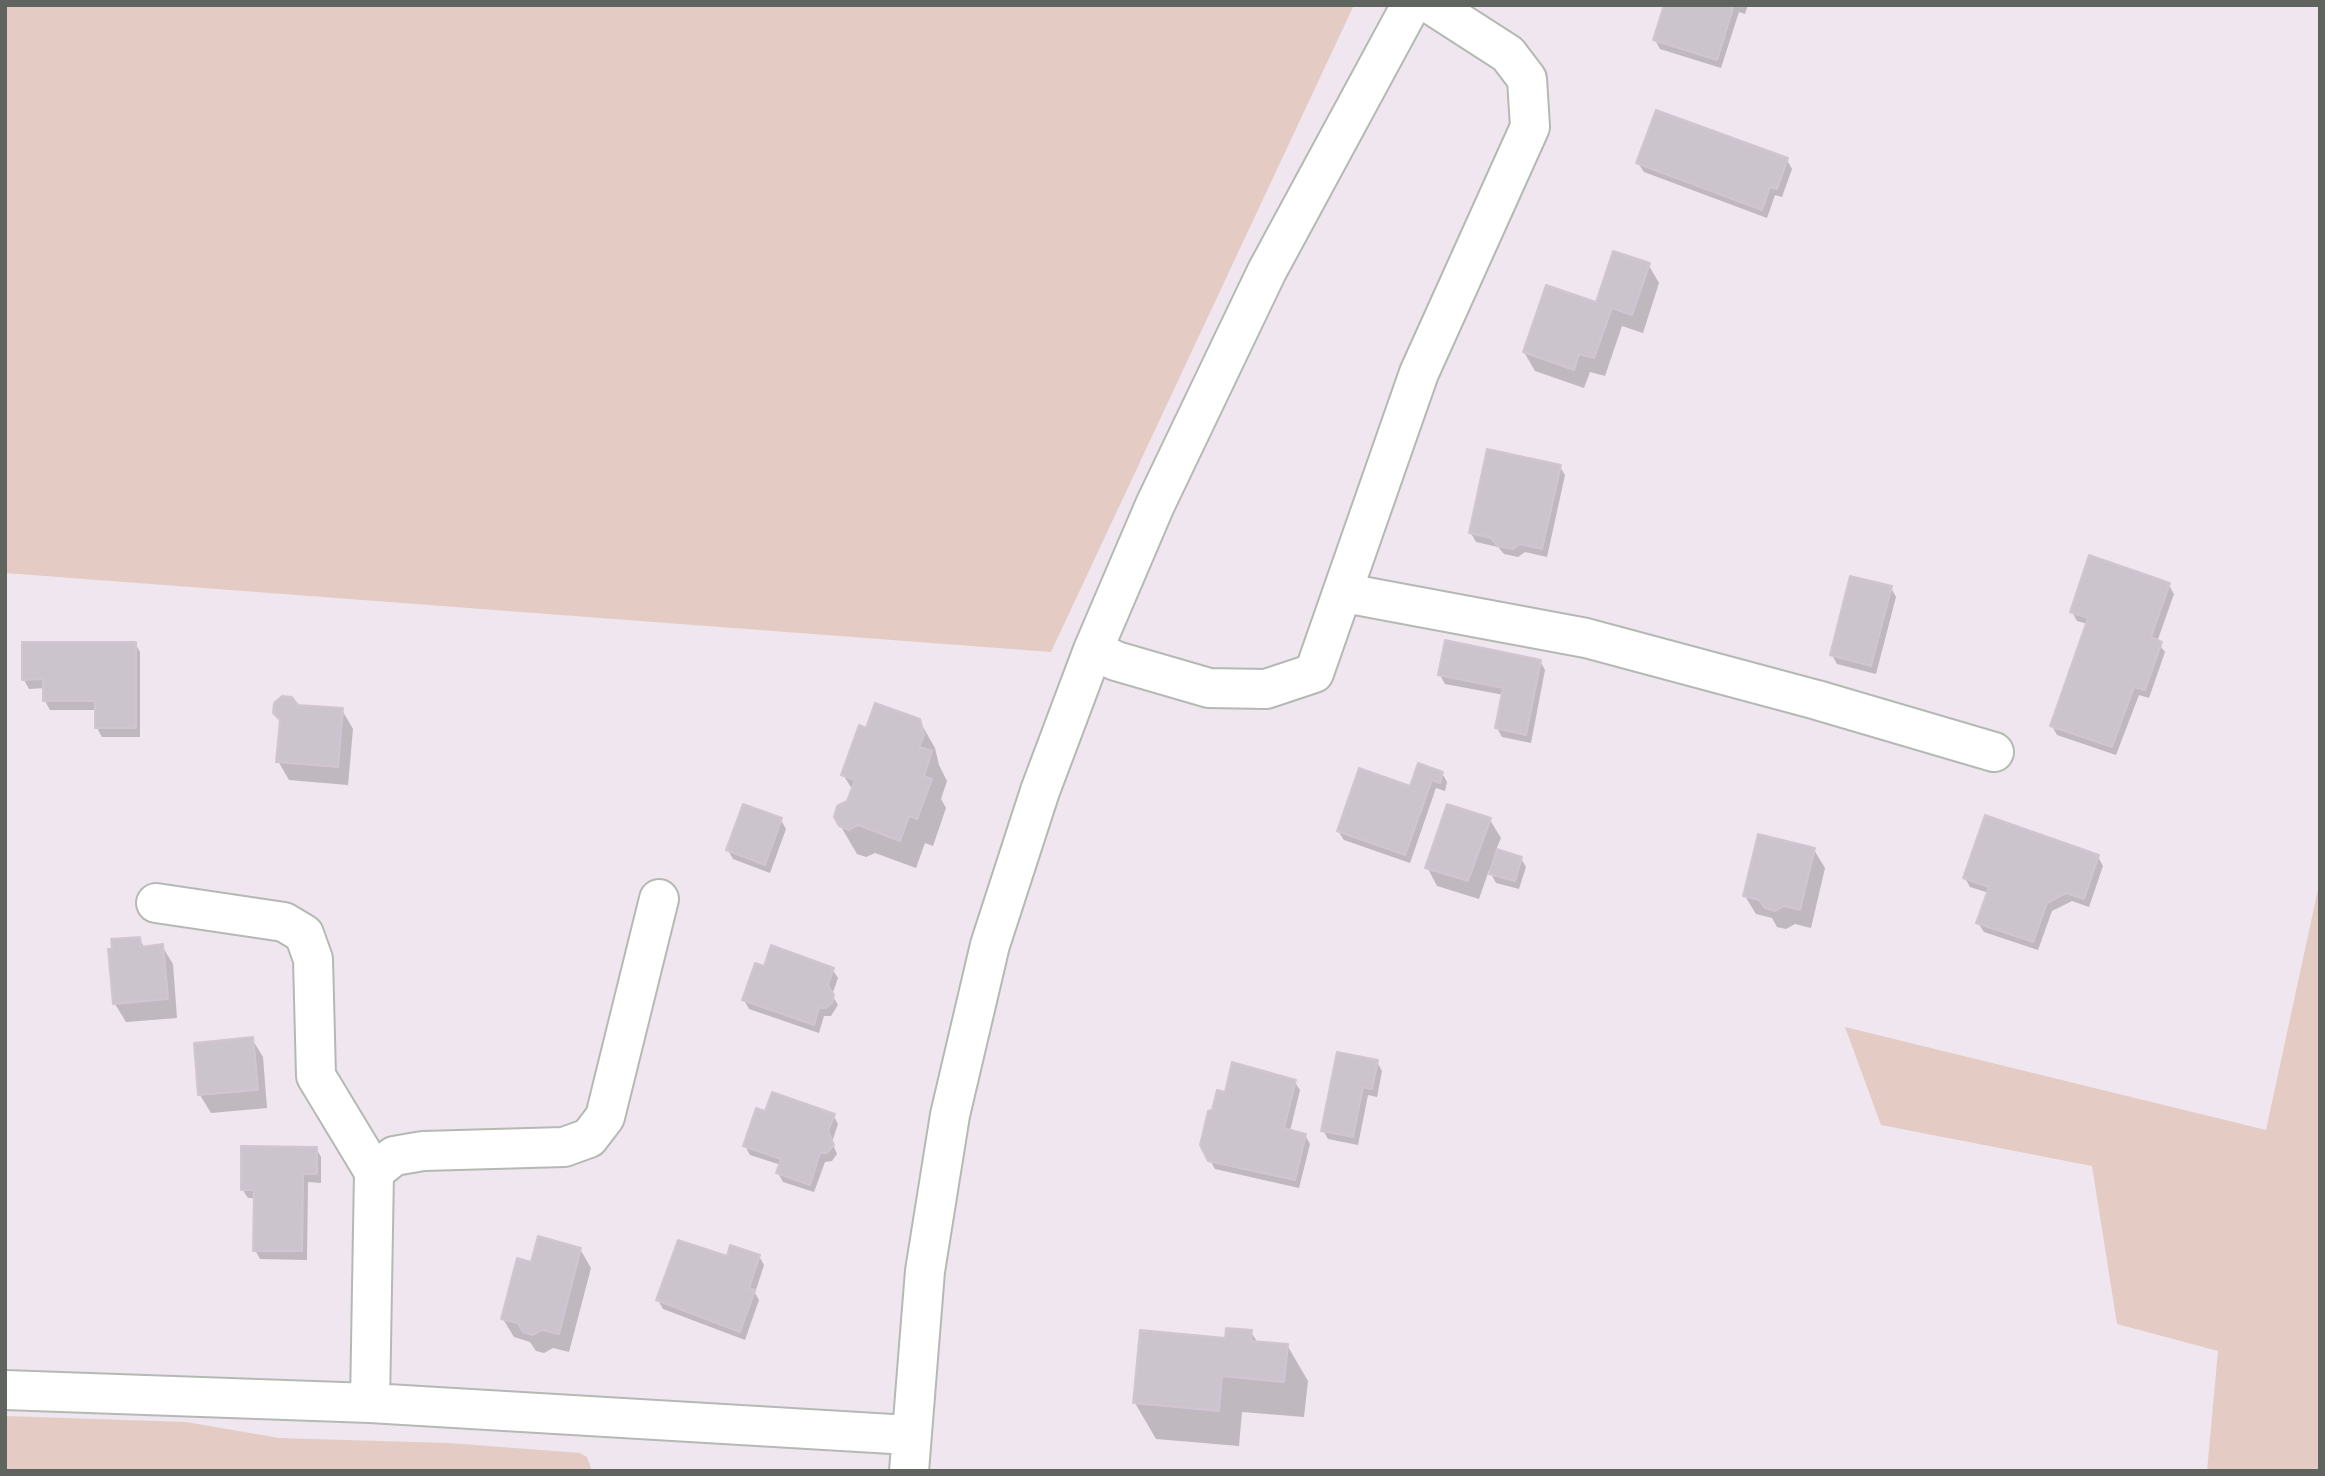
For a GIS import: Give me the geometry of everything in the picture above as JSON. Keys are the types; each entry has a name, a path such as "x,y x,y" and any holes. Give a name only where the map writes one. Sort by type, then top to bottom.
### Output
{"street":[{"path":"5,1390 370,1403 909,1453 925,1271 950,1115 990,945 1036,803 1093,650 1155,505 1267,271 1411,5"},
{"path":"1093,650 1116,661 1209,688 1266,689 1314,673 1345,593 1419,373 1530,127 1527,79 1508,54 1432,5"},
{"path":"1345,593 1586,638 1817,700 1994,752"},
{"path":"374,1172 394,1156 422,1151 564,1147 589,1138 605,1117 659,899"},
{"path":"156,902 284,922 304,934 313,959 316,1076 374,1172 370,1403"}],"shaded area":[{"path":"5,5 1354,5 1051,652 5,573"},
{"path":"2320,880 2320,1471 2207,1471 2218,1351 2117,1324 2092,1166 1881,1125 1845,1027 2266,1130"},
{"path":"5,1416 186,1422 279,1438 449,1443 580,1453 587,1457 592,1471 5,1470"}],"building":[{"path":"1664,5 1734,5 1717,60 1653,40"},
{"path":"1656,110 1788,158 1777,189 1770,187 1762,210 1636,163"},
{"path":"1613,251 1650,263 1632,315 1612,308 1594,358 1579,354 1574,370 1523,352 1546,285 1596,302"},
{"path":"1487,449 1561,465 1542,549 1520,544 1513,549 1497,546 1491,538 1469,533"},
{"path":"2089,555 2170,583 2151,637 2162,642 2145,690 2134,687 2112,747 2050,726 2088,618 2070,612"},
{"path":"1850,576 1892,586 1871,666 1830,655"},
{"path":"1445,640 1541,660 1526,735 1495,728 1503,688 1438,675"},
{"path":"22,642 136,642 136,728 95,728 95,701 43,701 43,679 22,680"},
{"path":"282,696 292,697 298,705 343,708 338,767 276,762 280,720 273,713 274,703"},
{"path":"875,703 920,719 924,735 919,747 932,751 924,776 932,779 917,819 909,816 900,841 858,825 849,830 839,826 834,817 837,806 847,801 855,780 841,775 859,725 866,728"},
{"path":"1418,763 1443,772 1440,783 1432,780 1405,855 1337,831 1359,768 1410,786"},
{"path":"743,804 782,818 765,865 726,850"},
{"path":"1447,804 1491,818 1468,881 1425,868"},
{"path":"1985,815 2099,855 2084,899 2066,893 2047,903 2033,942 1976,923 1989,887 1963,878"},
{"path":"1758,834 1815,848 1800,910 1784,906 1775,911 1765,908 1759,900 1743,896"},
{"path":"1497,849 1522,857 1515,881 1489,874"},
{"path":"140,937 141,947 163,944 168,999 113,1004 108,949 112,949 111,939"},
{"path":"771,945 834,968 828,985 834,995 832,1003 826,1008 819,1008 814,1025 742,1000 755,963 764,966"},
{"path":"253,1037 258,1090 198,1095 194,1043"},
{"path":"1337,1052 1378,1060 1372,1089 1363,1087 1353,1137 1321,1131"},
{"path":"1232,1062 1296,1080 1284,1128 1306,1134 1295,1180 1208,1161 1200,1145 1208,1111 1212,1110 1217,1090 1225,1092"},
{"path":"772,1092 835,1114 828,1131 834,1145 827,1153 820,1153 810,1185 776,1173 781,1159 743,1146 756,1108 765,1111"},
{"path":"241,1146 317,1147 317,1174 303,1174 302,1251 253,1251 254,1190 241,1190"},
{"path":"538,1236 581,1248 559,1334 542,1330 533,1335 523,1332 518,1323 501,1319 517,1258 531,1262"},
{"path":"678,1240 727,1256 730,1245 760,1255 749,1288 755,1290 740,1332 656,1300"},
{"path":"1226,1328 1252,1330 1251,1341 1288,1344 1284,1382 1222,1376 1219,1411 1133,1403 1140,1330 1225,1338"}]}
